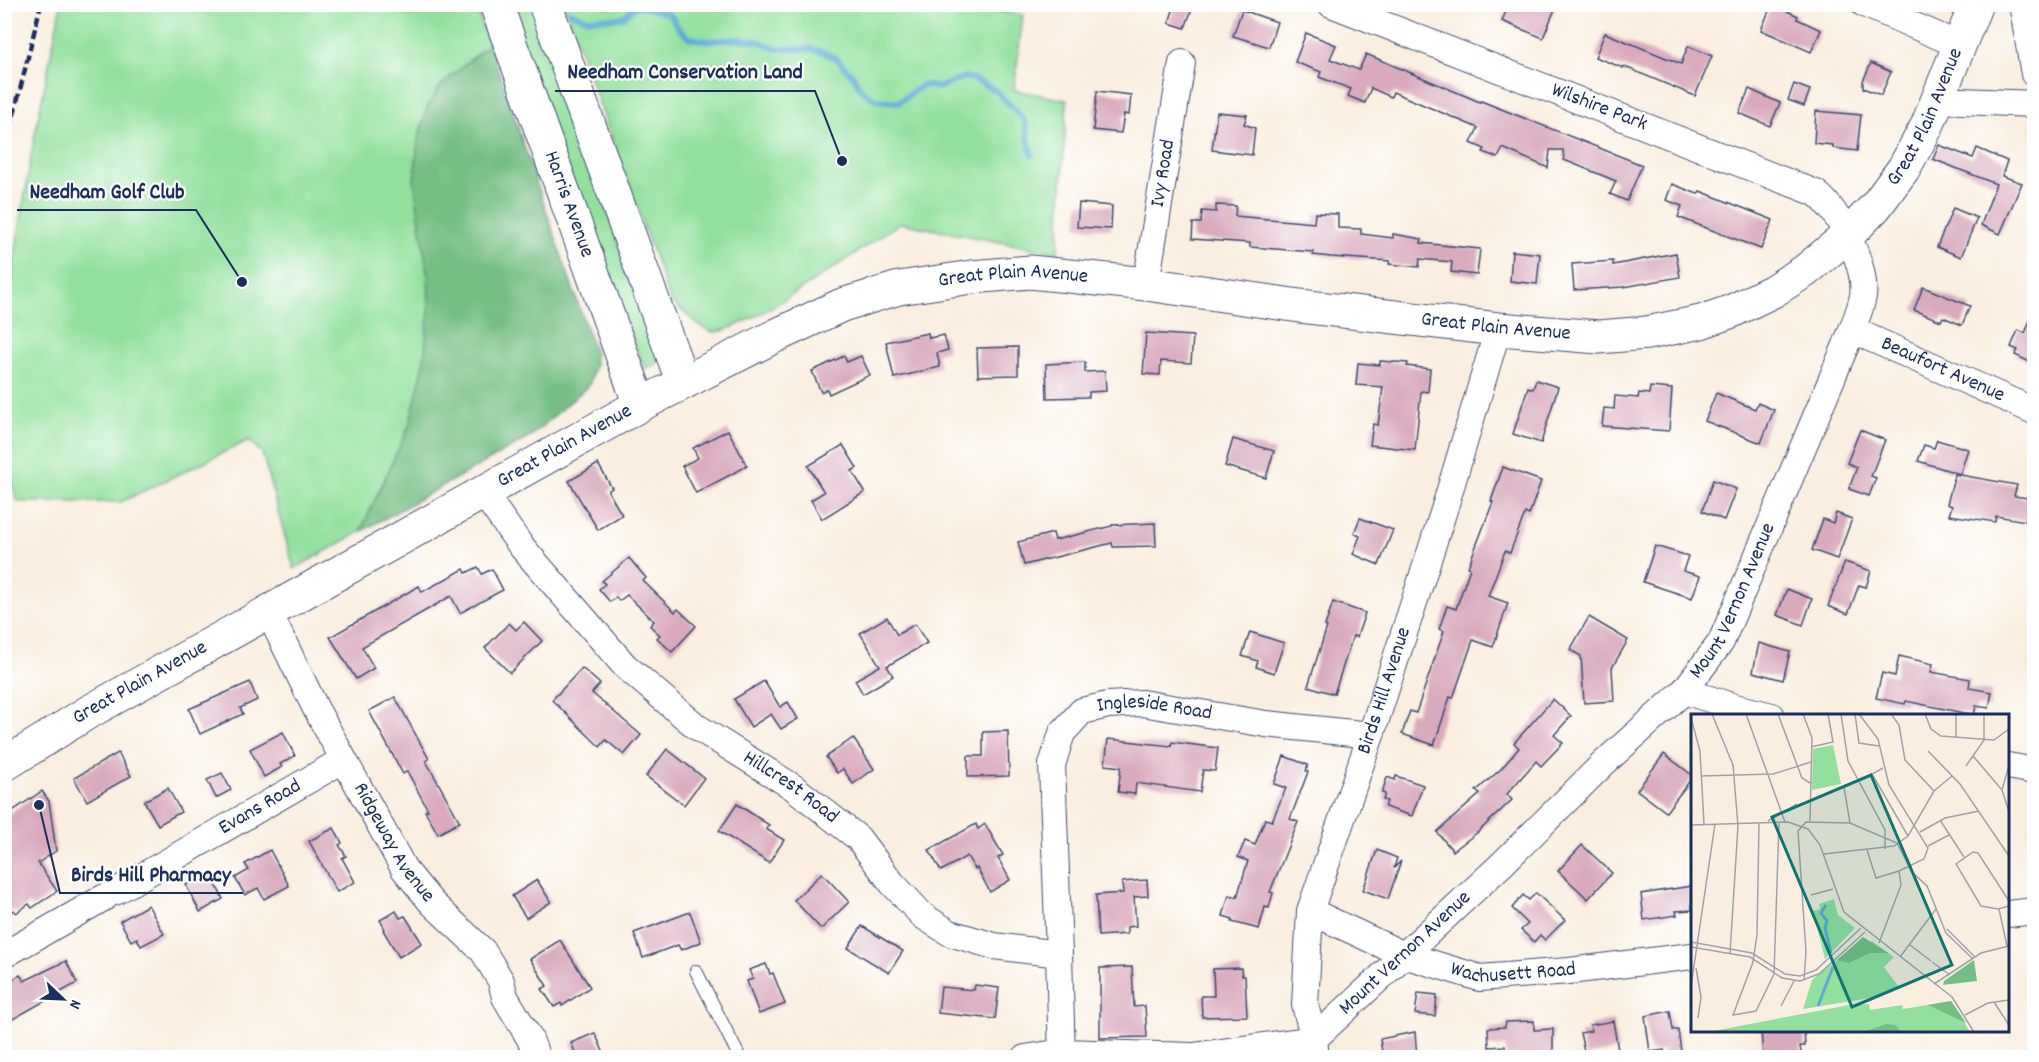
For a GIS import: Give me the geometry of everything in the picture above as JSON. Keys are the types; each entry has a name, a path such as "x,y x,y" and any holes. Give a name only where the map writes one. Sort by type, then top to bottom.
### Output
{"main road":[{"name":"Harris Avenue","path":"496,4 640,405"},
{"path":"545,4 683,383"},
{"name":"Great Plain Avenue","path":"4,765 87,713 640,405 775,336 842,305 899,288 1022,272 1146,284 1300,306 1599,337 1647,333 1701,322 1732,311 1789,281 1822,258 1876,206 1915,148 1938,100 1976,4"}],"street":[{"name":"Wilshire Park","path":"1331,4 1806,189 1816,194 1831,208 1846,237"},
{"path":"1864,4 1959,45"},
{"path":"2022,4 2034,74"},
{"name":"Ivy Road","path":"1146,284 1182,63"},
{"path":"1938,100 2034,104"},
{"name":"Mount Vernon Avenue","path":"1315,1048 1404,955 1502,864 1605,762 1684,691 1720,642 1852,330 1863,298 1864,279 1846,237"},
{"name":"Birds Hill Avenue","path":"1315,1048 1305,1005 1310,911 1371,735 1444,510 1498,328"},
{"name":"Beaufort Avenue","path":"1852,330 2034,411"},
{"name":"Hillcrest Road","path":"482,491 521,546 625,666 697,727 793,788 858,838 892,883 923,916 950,933 994,946 1059,954"},
{"name":"Ridgeway Avenue","path":"268,611 316,709 404,868 432,903 483,951 501,981 505,997 530,1039 537,1058"},
{"path":"1684,691 1764,714"},
{"name":"Ingleside Road","path":"1059,954 1052,765 1062,733 1082,711 1108,705 1143,703 1266,724 1371,735"},
{"name":"Evans Road","path":"4,955 343,760"},
{"name":"Wachusett Road","path":"1310,911 1404,955 1480,978 1569,971 1691,956"},
{"path":"2009,914 2034,911"},
{"path":"1059,954 1062,1055"},
{"path":"1025,1058 1062,1055 1193,1056 1315,1048"}],"lane":[{"path":"696,971 740,1058"}],"green space":[{"path":"954,4 1023,15 1014,90 1067,100 1058,253 900,223 751,319 729,329 714,332 697,324 670,300 564,5"},
{"path":"61,5 475,5 519,129 530,437 294,569 262,453 249,440 121,502 18,502 5,465 5,316 34,139"},
{"path":"505,5 535,5 659,361 655,365 644,368"},
{"path":"489,44 595,353 595,365 589,385 530,437 360,532 409,426 423,368 429,310 428,278 414,181 418,140 427,107 441,85"}],"building":[{"path":"1175,4 1192,9 1185,28 1169,23"},
{"path":"1509,4 1557,4 1543,38 1502,21"},
{"path":"1772,4 1821,30 1811,52 1761,30"},
{"path":"1242,10 1277,22 1269,47 1233,36"},
{"path":"1306,33 1336,45 1330,59 1359,70 1366,54 1480,102 1642,165 1627,201 1610,194 1616,181 1564,160 1563,150 1550,150 1548,168 1503,148 1498,158 1483,152 1485,149 1471,143 1478,128 1393,92 1391,97 1371,88 1365,103 1348,96 1351,89 1319,77 1321,72 1295,62"},
{"path":"1605,33 1681,64 1688,46 1712,56 1695,96 1595,57"},
{"path":"1871,63 1891,72 1881,95 1863,88 1863,81"},
{"path":"1794,84 1810,90 1804,106 1788,100"},
{"path":"1749,89 1780,103 1770,126 1739,113"},
{"path":"1097,91 1131,95 1129,115 1124,114 1121,133 1093,130"},
{"path":"1816,111 1861,115 1857,151 1814,143"},
{"path":"1217,112 1247,115 1244,124 1255,128 1252,155 1212,150"},
{"path":"1939,145 1973,158 1977,148 2007,161 2002,176 2022,183 2000,234 1981,225 1996,184 1933,159"},
{"path":"1672,184 1698,194 1700,191 1773,220 1761,249 1678,217 1682,206 1666,200"},
{"path":"1079,203 1112,206 1111,229 1077,227"},
{"path":"1216,205 1236,206 1235,216 1314,223 1315,213 1338,214 1338,228 1361,229 1361,234 1393,238 1393,234 1422,239 1421,243 1480,249 1477,275 1451,272 1452,262 1420,259 1419,267 1389,264 1390,261 1331,257 1313,255 1313,252 1250,247 1250,243 1192,239 1193,223 1201,223 1202,211 1216,212"},
{"path":"1953,208 1977,218 1961,257 1937,247"},
{"path":"1512,251 1540,254 1537,284 1510,281"},
{"path":"1676,253 1680,277 1624,287 1574,290 1572,264 1613,261 1613,265"},
{"path":"1923,287 1970,306 1962,325 1943,317 1941,321 1914,310"},
{"path":"2034,311 2034,364 2015,355 2018,350 2011,347 2018,330 2025,333"},
{"path":"928,333 929,338 944,335 948,350 937,353 940,367 894,378 886,342"},
{"path":"1146,333 1193,336 1191,363 1161,361 1160,375 1143,374"},
{"path":"1018,347 1018,375 978,376 977,348"},
{"path":"844,356 847,362 861,356 870,375 829,394 827,389 821,392 812,371"},
{"path":"1380,361 1408,363 1407,366 1430,369 1428,392 1421,391 1415,450 1370,445 1373,424 1378,425 1383,387 1356,385 1358,363 1380,365"},
{"path":"1085,362 1085,372 1105,371 1106,391 1089,392 1089,397 1047,398 1046,364"},
{"path":"1536,380 1558,387 1541,443 1513,434 1528,387 1533,389"},
{"path":"1650,387 1672,389 1669,431 1602,426 1604,408 1614,409 1615,396 1638,398 1639,393 1649,394"},
{"path":"1716,393 1755,409 1758,403 1774,410 1761,443 1705,421"},
{"path":"728,430 747,466 696,493 682,466 698,458 693,448"},
{"path":"1860,430 1885,440 1871,476 1876,478 1869,496 1849,489 1857,467 1847,463"},
{"path":"1233,439 1274,451 1266,478 1225,466"},
{"path":"1937,440 1968,449 1960,474 1918,461 1924,445 1934,448"},
{"path":"843,445 857,468 852,471 865,492 822,519 811,500 824,492 808,466"},
{"path":"598,464 612,488 608,491 622,515 598,530 569,481"},
{"path":"1503,467 1541,481 1529,515 1525,513 1510,553 1505,551 1488,596 1508,603 1493,647 1473,640 1434,745 1402,734 1410,711 1416,713 1444,631 1439,629 1447,606 1456,609 1470,568 1468,567 1493,502 1491,501"},
{"path":"1955,474 2017,485 2014,496 2034,499 2032,522 1996,516 1995,522 1949,515 1952,506 1947,504"},
{"path":"1713,480 1736,489 1724,520 1702,511"},
{"path":"1836,513 1852,519 1837,559 1812,550 1823,519 1833,523"},
{"path":"1360,518 1393,530 1379,565 1353,554 1360,536 1354,533"},
{"path":"1155,523 1156,546 1113,547 1112,543 1024,565 1018,542 1053,533 1055,540 1112,525"},
{"path":"1655,546 1688,556 1683,571 1700,576 1692,598 1643,582"},
{"path":"629,558 646,578 643,581 675,612 678,609 696,626 672,652 657,638 660,635 650,626 654,621 627,595 619,601 616,597 610,602 599,589 605,584 602,581"},
{"path":"1845,562 1871,571 1866,587 1859,585 1848,614 1828,606"},
{"path":"478,567 482,574 492,569 503,590 460,613 451,596 362,647 374,668 356,679 330,637 419,586 422,592 464,569 466,573"},
{"path":"1787,589 1812,599 1803,625 1777,615"},
{"path":"1333,602 1365,613 1357,637 1353,636 1334,694 1308,686"},
{"path":"887,617 897,635 915,624 927,643 887,666 893,676 863,694 855,680 880,666 860,633"},
{"path":"1589,617 1628,640 1612,668 1614,701 1584,703 1581,656 1570,650"},
{"path":"524,622 542,641 510,673 485,648 509,623 516,630"},
{"path":"1250,632 1284,643 1274,673 1256,667 1258,661 1242,656"},
{"path":"1759,643 1790,652 1783,680 1753,672"},
{"path":"1899,656 1933,664 1931,672 1970,679 1969,688 1992,692 1989,708 1976,706 1974,714 1969,714 1906,701 1905,704 1876,698 1882,673 1895,676"},
{"path":"582,668 600,684 592,693 641,735 624,755 606,740 600,747 552,700"},
{"path":"764,681 780,707 788,702 798,719 781,729 771,714 751,727 734,699"},
{"path":"250,682 257,700 240,708 243,714 200,734 189,709"},
{"path":"395,697 429,759 426,761 460,822 438,834 407,771 403,774 369,711"},
{"path":"1553,699 1571,716 1554,735 1563,743 1541,766 1536,761 1507,794 1512,800 1478,832 1453,851 1437,832 1480,794 1476,791 1501,769 1519,748 1514,743"},
{"path":"1008,731 1009,776 968,777 968,756 983,756 983,732"},
{"path":"283,732 295,756 280,764 282,767 264,777 250,749"},
{"path":"853,738 874,769 853,784 843,769 837,773 826,757"},
{"path":"1108,739 1171,746 1172,742 1218,748 1215,771 1203,770 1200,792 1136,783 1135,794 1118,792 1121,767 1105,765"},
{"path":"667,749 704,778 684,805 646,776"},
{"path":"118,753 131,776 87,801 74,778"},
{"path":"1664,754 1691,774 1691,779 1666,812 1637,790"},
{"path":"1284,756 1308,765 1306,771 1308,772 1290,819 1298,822 1270,892 1273,893 1269,908 1265,907 1259,929 1232,922 1233,919 1223,916 1229,895 1237,897 1248,861 1238,857 1245,841 1255,845 1265,819 1272,821 1286,788 1274,784"},
{"path":"222,773 231,790 216,798 207,780"},
{"path":"1396,776 1423,785 1412,816 1385,807 1387,801 1383,800 1385,794 1382,793 1387,777 1395,780"},
{"path":"168,788 181,812 158,825 144,801"},
{"path":"42,791 49,801 56,851 38,863 57,891 32,908 29,904 16,913 14,910 4,916 4,817"},
{"path":"737,804 769,825 766,829 784,840 769,863 719,831"},
{"path":"976,824 978,829 985,824 1003,855 998,858 1010,880 990,892 977,868 975,869 967,856 941,871 929,850"},
{"path":"334,828 342,843 339,845 346,856 342,858 355,882 337,892 309,841"},
{"path":"1582,845 1612,873 1588,899 1558,871"},
{"path":"270,850 289,886 264,899 258,888 245,895 235,878 249,870 245,864"},
{"path":"1377,850 1397,858 1394,868 1401,861 1388,899 1363,890"},
{"path":"210,873 223,899 200,912 186,885"},
{"path":"822,873 849,902 821,929 794,900"},
{"path":"537,880 551,902 526,918 512,896"},
{"path":"1147,880 1148,896 1134,897 1136,926 1127,927 1127,934 1098,936 1096,895 1123,893 1122,882"},
{"path":"1691,886 1691,910 1676,911 1677,915 1644,920 1641,894"},
{"path":"1536,893 1565,920 1545,940 1540,935 1534,942 1521,930 1528,924 1512,908 1523,895 1529,900"},
{"path":"148,905 164,934 141,946 137,938 131,941 120,921"},
{"path":"396,911 400,918 405,916 422,943 399,957 383,930 385,929 380,920"},
{"path":"690,912 701,942 681,950 678,945 643,958 634,933"},
{"path":"862,926 903,951 889,973 848,948"},
{"path":"560,940 590,987 562,1006 561,1003 554,1007 542,989 547,986 530,959"},
{"path":"66,961 77,983 4,1024 4,984 20,975 24,981"},
{"path":"766,964 770,974 773,973 785,1004 759,1014 747,981 753,979 749,970"},
{"path":"1132,967 1134,1007 1145,1006 1147,1037 1100,1038 1100,968"},
{"path":"1241,968 1242,976 1245,976 1247,1016 1202,1017 1201,996 1214,996 1213,969"},
{"path":"975,985 999,988 995,1019 938,1013 941,987 974,990"},
{"path":"1418,993 1437,995 1435,1016 1415,1014"},
{"path":"1670,1011 1673,1030 1678,1030 1681,1051 1650,1052 1645,1016"},
{"path":"1534,1021 1534,1030 1553,1029 1553,1058 1506,1058 1505,1046 1489,1047 1488,1028 1505,1027 1506,1022"},
{"path":"1613,1021 1618,1050 1585,1056 1580,1033 1591,1031 1590,1025"},
{"path":"1415,1032 1417,1058 1383,1058 1380,1039"},
{"path":"1761,1032 1804,1032 1805,1046 1800,1046 1801,1053 1763,1056"},
{"path":"595,1033 606,1058 578,1058 571,1043"}],"waterway":[{"path":"570,12 588,19 616,18 623,17 639,6 667,13 679,29 690,38 706,41 740,39 761,42 777,49 810,49 823,52 837,59 853,76 862,91 876,100 899,102 921,86 938,88 965,77 973,79 995,90 1024,119 1032,155"}],"railway":[{"path":"4,155 41,4"}],"place":[{"name":"Needham Conservation Land","path":"842,161"},
{"name":"Needham Golf Club","path":"242,282"},
{"name":"Birds Hill Pharmacy","path":"39,805"}]}
